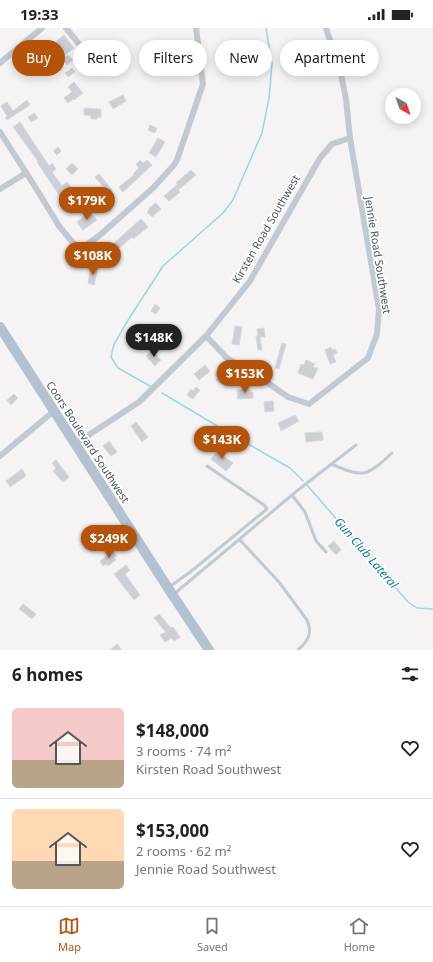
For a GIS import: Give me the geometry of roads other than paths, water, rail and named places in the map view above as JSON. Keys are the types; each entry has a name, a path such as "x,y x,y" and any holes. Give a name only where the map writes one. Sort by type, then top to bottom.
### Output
{"main road":[{"name":"Coors Boulevard Southwest","path":"0,327 170,592 209,650"}],"street":[{"path":"0,63 42,28"},
{"path":"66,28 76,40"},
{"path":"0,132 59,226 79,250 100,235 153,188 177,160 203,84 196,28"},
{"name":"Jennie Road Southwest","path":"206,336 227,358 288,396 309,404 368,358 377,334 379,308 350,138 346,99 340,70 326,28"},
{"name":"Kirsten Road Southwest","path":"75,444 139,402 206,336 250,282 320,158 332,144 350,138"},
{"path":"0,189 26,173"},
{"path":"0,456 54,411"}],"lane":[{"path":"170,592 239,540 292,495 356,445"},
{"path":"331,464 350,472 361,474 370,471 392,453"},
{"path":"170,592 189,574 267,509 264,505 207,466"},
{"path":"292,495 305,512 316,541 326,552"},
{"path":"239,540 279,582 307,620 310,626 308,638 298,650"}],"waterway":[{"name":"Gun Club Lateral","path":"150,386 118,368 111,357 114,344 163,266 223,213 233,200 262,133 269,98 272,64 266,28"},
{"name":"Gun Club Lateral","path":"162,393 290,468 303,481"},
{"name":"Gun Club Lateral","path":"307,485 408,602 417,608 433,609"}]}
